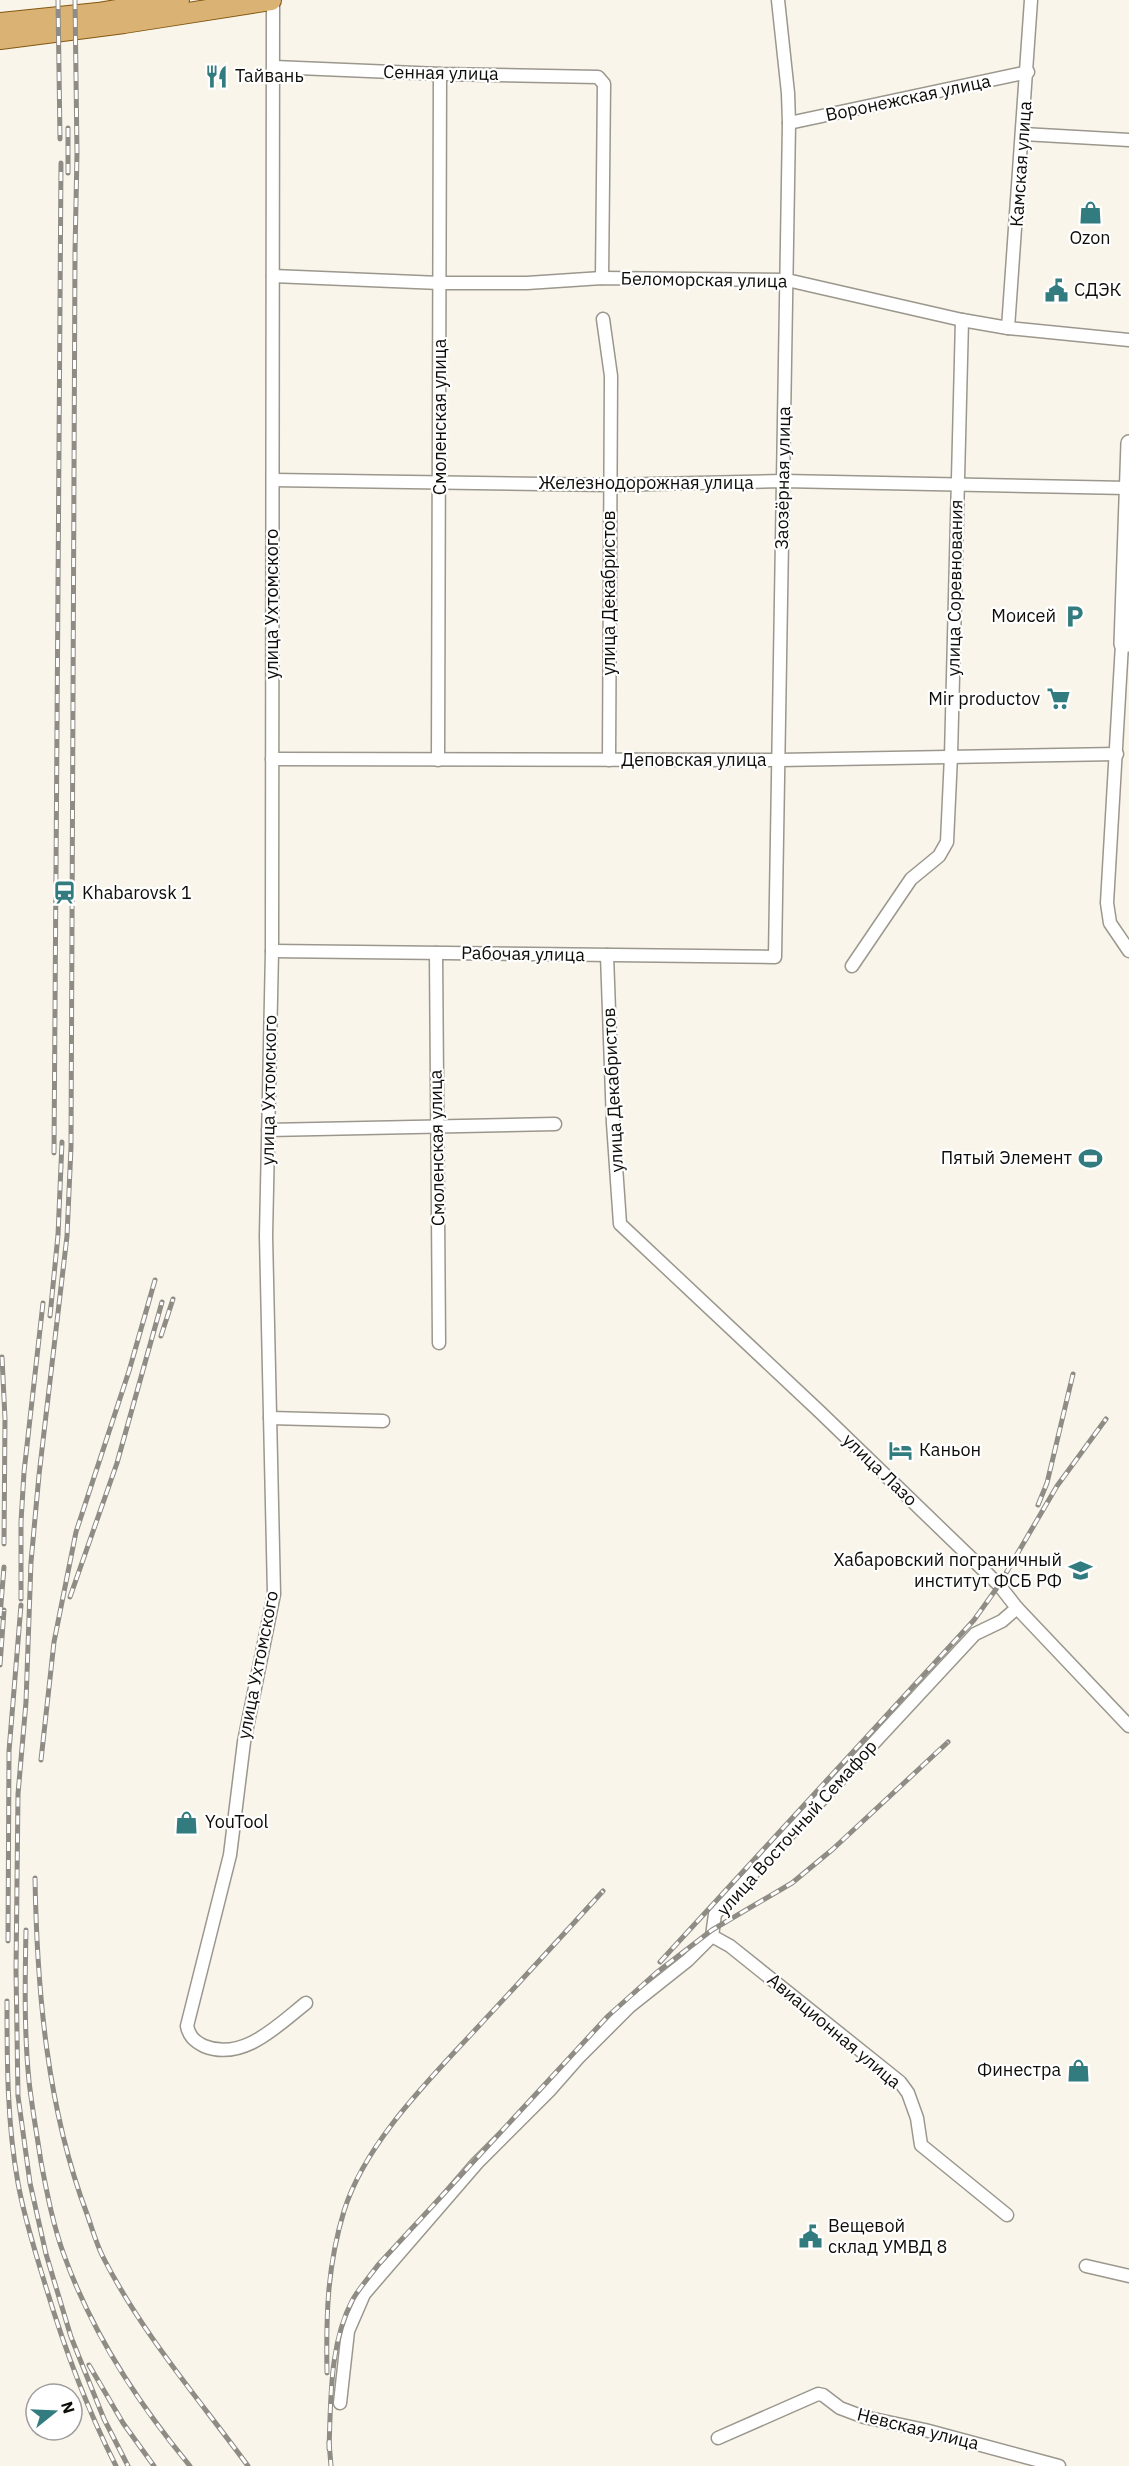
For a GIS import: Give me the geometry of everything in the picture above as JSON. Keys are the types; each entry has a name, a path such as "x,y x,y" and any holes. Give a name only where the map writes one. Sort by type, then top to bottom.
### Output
{"main road":[{"path":"0,23 98,13 179,0"},
{"path":"0,39 272,0"}],"street":[{"name":"улица Ухтомского","path":"272,0 274,67 272,951 266,1236 274,1594 244,1742 230,1855 187,2026 191,2037 196,2042 213,2050 237,2049 262,2037 306,2003"},
{"name":"Заозёрная улица","path":"775,957 789,123 788,93 777,0"},
{"name":"Камская улица","path":"1008,328 1028,72 1031,0"},
{"name":"Сенная улица","path":"274,67 440,74 593,75 602,79 604,84 602,278"},
{"name":"Воронежская улица","path":"789,123 1028,72"},
{"name":"Смоленская улица","path":"438,760 440,74"},
{"path":"1023,134 1129,140"},
{"name":"Беломорская улица","path":"273,276 441,283 527,283 602,278 787,280 962,320 1008,328 1129,340"},
{"name":"улица Декабристов","path":"603,319 611,376 609,760"},
{"name":"улица Соревнования","path":"852,966 911,879 939,856 947,842 962,320"},
{"path":"1129,443 1126,644 1116,754 1107,903 1110,923 1129,951"},
{"name":"Железнодорожная улица","path":"273,480 609,485 783,481 1127,488"},
{"name":"Деповская улица","path":"272,759 779,760 1116,754"},
{"name":"Рабочая улица","path":"272,951 775,957"},
{"name":"Смоленская улица","path":"436,952 439,1343"},
{"name":"улица Декабристов","path":"607,955 613,1123 620,1224"},
{"path":"268,1130 555,1124"},
{"name":"улица Лазо","path":"620,1224 820,1412 999,1585 1017,1608 1129,1726"},
{"path":"270,1418 383,1421"},
{"name":"улица Восточный Семафор","path":"340,2403 348,2331 364,2294 477,2163 549,2091 578,2058 630,2006 688,1960 712,1936 715,1914 975,1634 1002,1621 1017,1608"},
{"name":"Авиационная улица","path":"712,1936 730,1946 900,2082 908,2093 917,2118 921,2145 1007,2215"},
{"path":"1086,2266 1129,2276"},
{"name":"Невская улица","path":"718,2438 818,2394 824,2395 840,2408 864,2417 925,2430 1059,2466"}],"railway":[{"path":"58,0 60,139"},
{"path":"75,0 77,153 71,1147 67,1236 31,1562 26,1702 18,1794 16,1970 18,2096 30,2183 46,2254 71,2337 104,2419 128,2466"},
{"path":"68,128 68,173"},
{"path":"54,1153 61,163"},
{"path":"50,1316 58,1235 62,1142"},
{"path":"41,1760 54,1642 76,1532 129,1371 155,1280"},
{"path":"161,1336 173,1299"},
{"path":"70,1597 117,1463 162,1302"},
{"path":"21,1599 21,1522 24,1472 43,1303"},
{"path":"2,1357 5,1419 4,1544"},
{"path":"1038,1505 1047,1483 1073,1374"},
{"path":"660,1962 974,1620 999,1585 1057,1486 1106,1419"},
{"path":"0,1616 4,1567"},
{"path":"8,1941 9,1751 21,1605"},
{"path":"0,1665 4,1610"},
{"path":"329,2449 331,2392 339,2335 353,2299 378,2265 608,2016 656,1973 712,1930 792,1883 833,1849 948,1742"},
{"path":"35,1878 38,1963 53,2091 73,2174 96,2241 118,2285 152,2338 248,2466"},
{"path":"327,2373 327,2311 334,2252 344,2211 367,2161 419,2091 603,1891"},
{"path":"26,1930 25,1987 29,2081 41,2162 60,2244 75,2284 102,2339 134,2392 190,2466"},
{"path":"7,2001 10,2115 14,2160 23,2208 68,2354 85,2399 116,2466"},
{"path":"89,2365 123,2423 154,2466"},
{"path":"329,2442 331,2466"}],"place":[{"name":"Тайвань","path":"217,76"},
{"name":"Ozon","path":"1090,212"},
{"name":"СДЭК","path":"1056,290"},
{"name":"Моисей","path":"1074,616"},
{"name":"Mir productov","path":"1058,699"},
{"name":"Khabarovsk 1","path":"64,893"},
{"name":"Пятый Элемент","path":"1090,1158"},
{"name":"Каньон","path":"901,1450"},
{"name":"Хабаровский пограничный институт ФСБ РФ","path":"1080,1570"},
{"name":"YouTool","path":"187,1822"},
{"name":"Финестра","path":"1079,2070"},
{"name":"Вещевой склад УМВД 8","path":"810,2236"}]}
